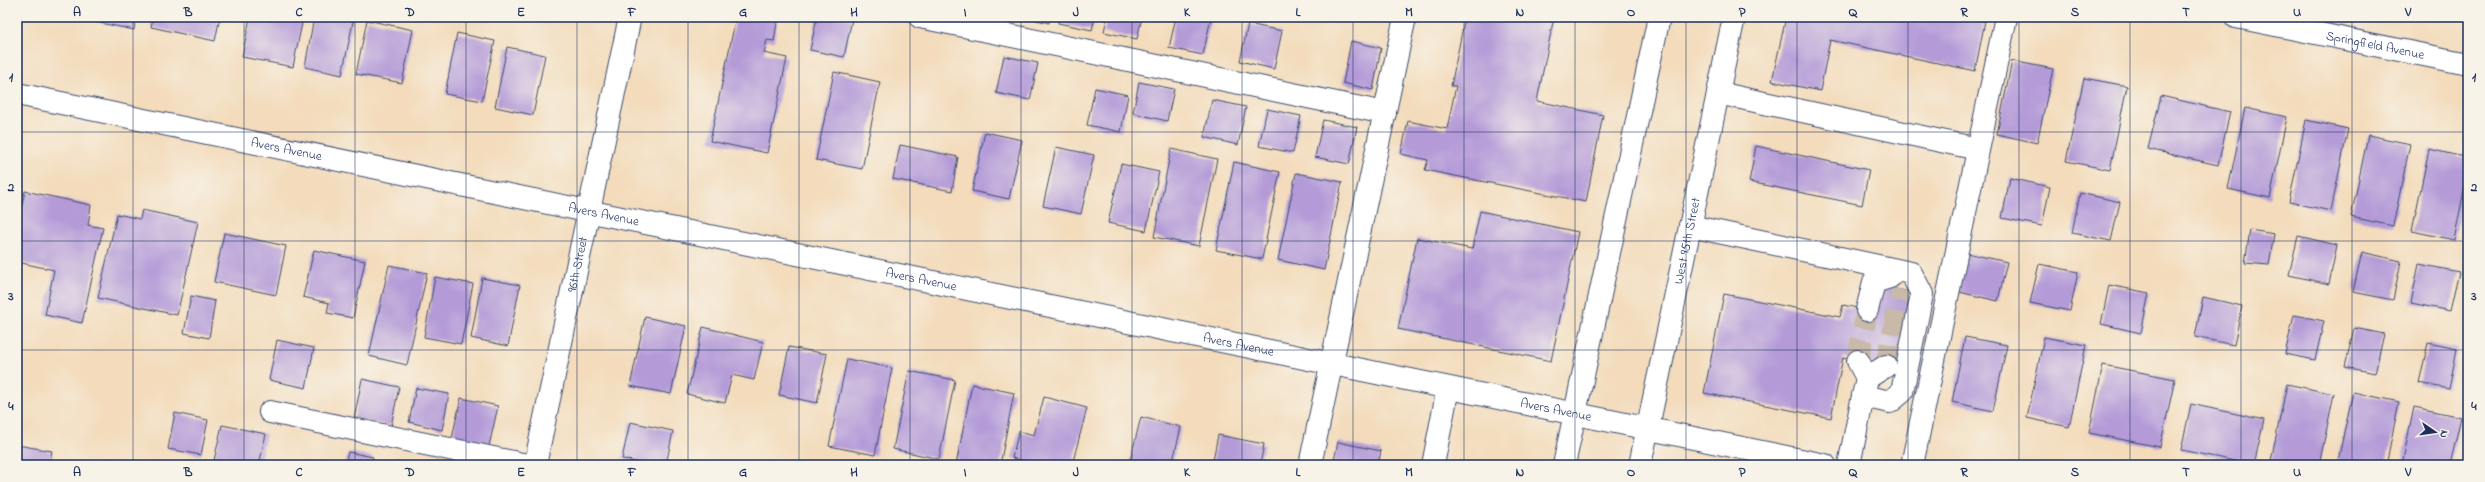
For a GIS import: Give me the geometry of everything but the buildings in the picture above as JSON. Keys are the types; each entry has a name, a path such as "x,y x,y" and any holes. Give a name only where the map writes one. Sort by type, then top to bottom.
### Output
{"street":[{"name":"96th Street","path":"536,465 630,17"},
{"path":"920,17 1385,113"},
{"path":"1310,465 1405,17"},
{"path":"1564,465 1659,17"},
{"name":"West 95th Street","path":"1640,465 1734,17"},
{"path":"1912,465 2006,17"},
{"name":"Springfield Avenue","path":"2236,17 2468,64"},
{"path":"1718,93 1978,149"},
{"name":"Avers Avenue","path":"17,94 1825,465"},
{"path":"1690,226 1894,278"},
{"path":"1863,378 1890,402 1902,392 1922,294 1911,273 1874,282 1867,310"},
{"path":"1863,378 1886,366"},
{"path":"1849,465 1863,378"},
{"path":"1433,465 1448,388"},
{"path":"270,412 527,465"}],"tunnel":[{"path":"1886,366 1903,290"},
{"path":"1858,361 1867,310"}]}
